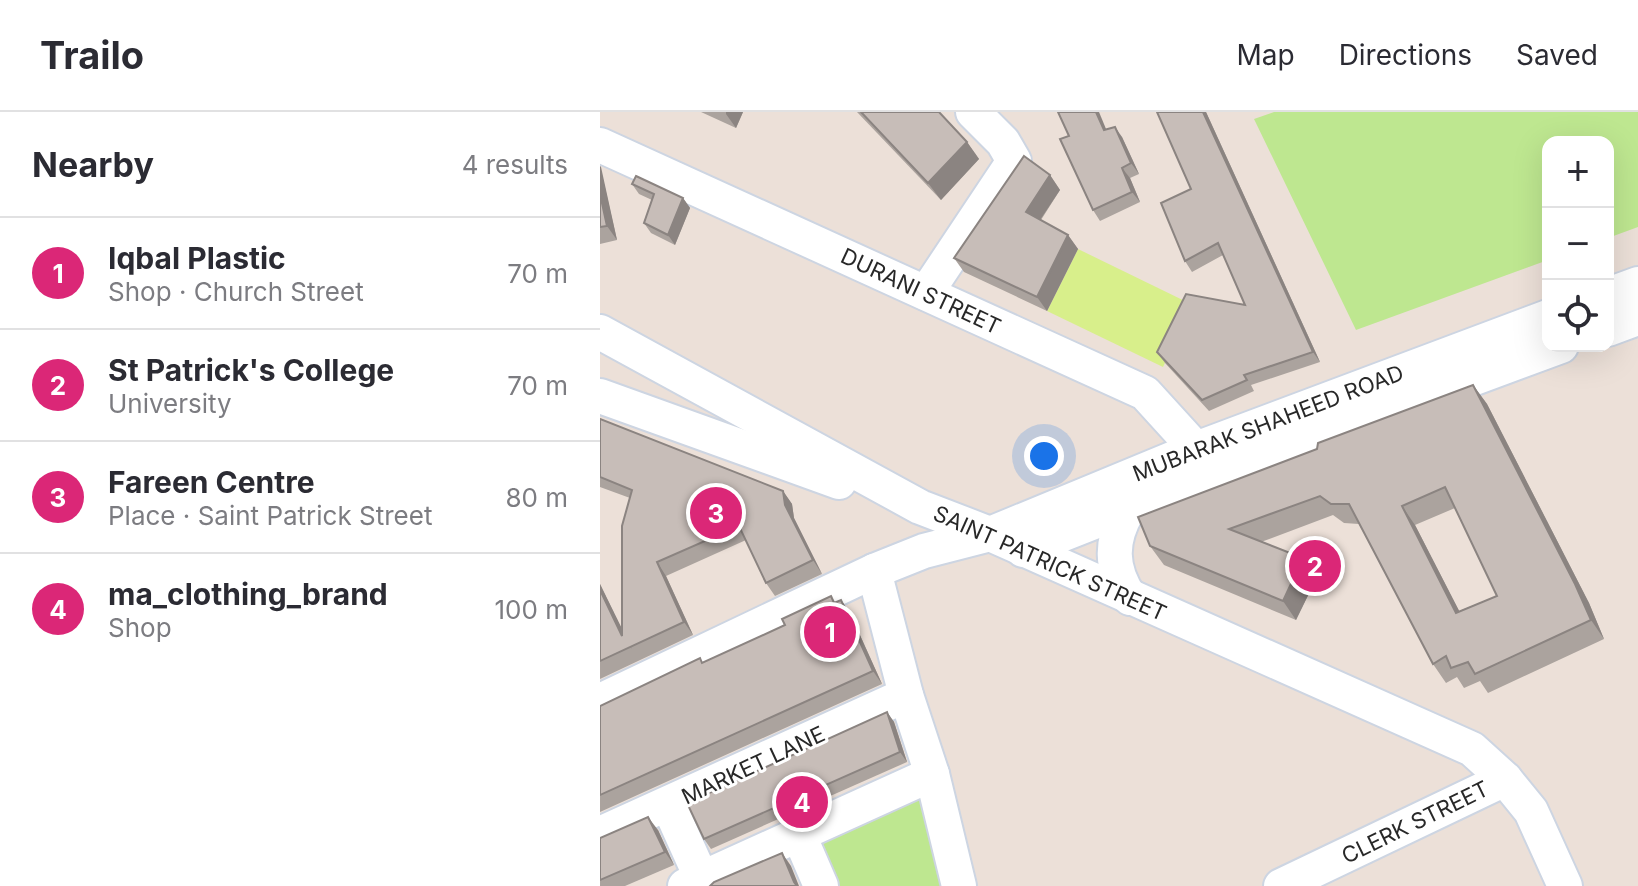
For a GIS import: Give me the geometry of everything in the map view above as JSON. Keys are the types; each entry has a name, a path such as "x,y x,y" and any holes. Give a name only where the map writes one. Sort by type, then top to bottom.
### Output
{"street":[{"path":"926,293 1014,161 1003,142 973,112"},
{"name":"DURANI STREET","path":"600,145 1145,393 1204,462"},
{"path":"1614,293 1638,284"},
{"path":"1614,327 1638,318"},
{"name":"MUBARAK SHAHEED ROAD","path":"1023,550 1128,510 1204,462 1542,320"},
{"name":"SAINT PATRICK STREET","path":"600,332 920,507 990,534 1472,749 1505,779 1531,811 1565,886"},
{"name":"MUBARAK SHAHEED ROAD","path":"600,701 874,571 924,551 990,534 1543,352"},
{"path":"600,396 856,488 920,507"},
{"path":"1128,510 1115,539 1113,555 1121,585 1130,598"},
{"path":"874,571 906,695 932,774 959,886"},
{"name":"MARKET LANE","path":"600,834 906,695"},
{"path":"668,804 697,883 932,774"},
{"name":"CLERK STREET","path":"1281,886 1505,779"},
{"path":"799,835 821,886"}],"green space":[{"path":"1274,112 1638,112 1638,227 1614,236 1614,136 1542,136 1542,262 1356,330 1254,119"},
{"path":"1078,249 1193,305 1163,367 1047,311"},
{"path":"932,774 959,886 821,886 799,835"}],"building":[{"path":"861,112 939,112 967,142 928,183"},
{"path":"1058,112 1096,112 1104,130 1115,127 1131,163 1122,168 1132,192 1093,210 1060,139 1069,136"},
{"path":"1157,112 1203,112 1313,352 1244,375 1247,380 1202,400 1157,352 1186,294 1245,305 1218,243 1185,261 1161,203 1191,189"},
{"path":"1024,156 1050,175 1026,212 1068,235 1037,297 954,258"},
{"path":"636,176 683,198 668,235 644,223 654,194 632,184"},
{"path":"600,194 607,226 600,227"},
{"path":"1473,385 1591,620 1475,674 1468,662 1451,668 1446,656 1433,664 1349,504 1331,504 1320,496 1229,529 1303,558 1283,601 1150,546 1138,517 1317,449 1318,443","holes":["1445,487 1497,596 1456,613 1402,506"]},
{"path":"600,419 783,491 785,505 813,560 766,583 739,526 657,562 684,622 600,661 600,590 622,636 622,526 632,490 600,477"},
{"path":"831,596 834,603 841,600 873,671 600,795 600,706 700,658 702,663 785,625 782,619"},
{"path":"887,712 900,752 704,839 687,803"},
{"path":"648,817 665,852 600,880 600,838"},
{"path":"782,853 797,886 710,886 714,882"}],"place":[{"name":"Fareen Centre","path":"716,513"},
{"name":"St Patrick's College","path":"1315,566"},
{"name":"Iqbal Plastic","path":"830,632"},
{"name":"ma_clothing_brand","path":"802,802"}]}
